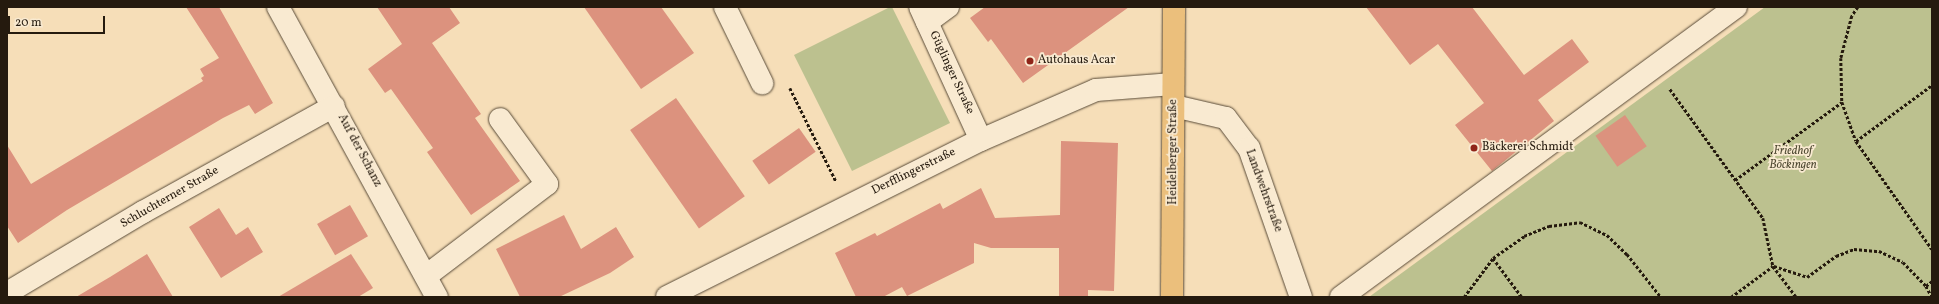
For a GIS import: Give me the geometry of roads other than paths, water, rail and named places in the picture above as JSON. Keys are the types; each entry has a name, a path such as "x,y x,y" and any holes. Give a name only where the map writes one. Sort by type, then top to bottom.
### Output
{"main road":[{"name":"Heidelberger Straße","path":"1172,297 1174,7"}],"street":[{"name":"Auf der Schanz","path":"278,7 334,106 437,297"},
{"path":"725,7 762,83"},
{"path":"924,14 948,7"},
{"path":"1341,297 1655,68 1736,7"},
{"name":"Güglinger Straße","path":"924,14 981,140"},
{"name":"Derfflingerstraße","path":"667,297 848,204 981,140 1096,90 1173,84"},
{"name":"Schluchterner Straße","path":"7,293 143,212 334,106"},
{"name":"Landwehrstraße","path":"1174,106 1226,118 1249,148 1301,297"},
{"path":"426,276 547,184 500,118"}],"place":[{"name":"Autohaus Acar","path":"1030,61"},
{"name":"Bäckerei Schmidt","path":"1474,148"}],"park label":[{"name":"Friedhof Böckingen","path":"1793,159"}]}
